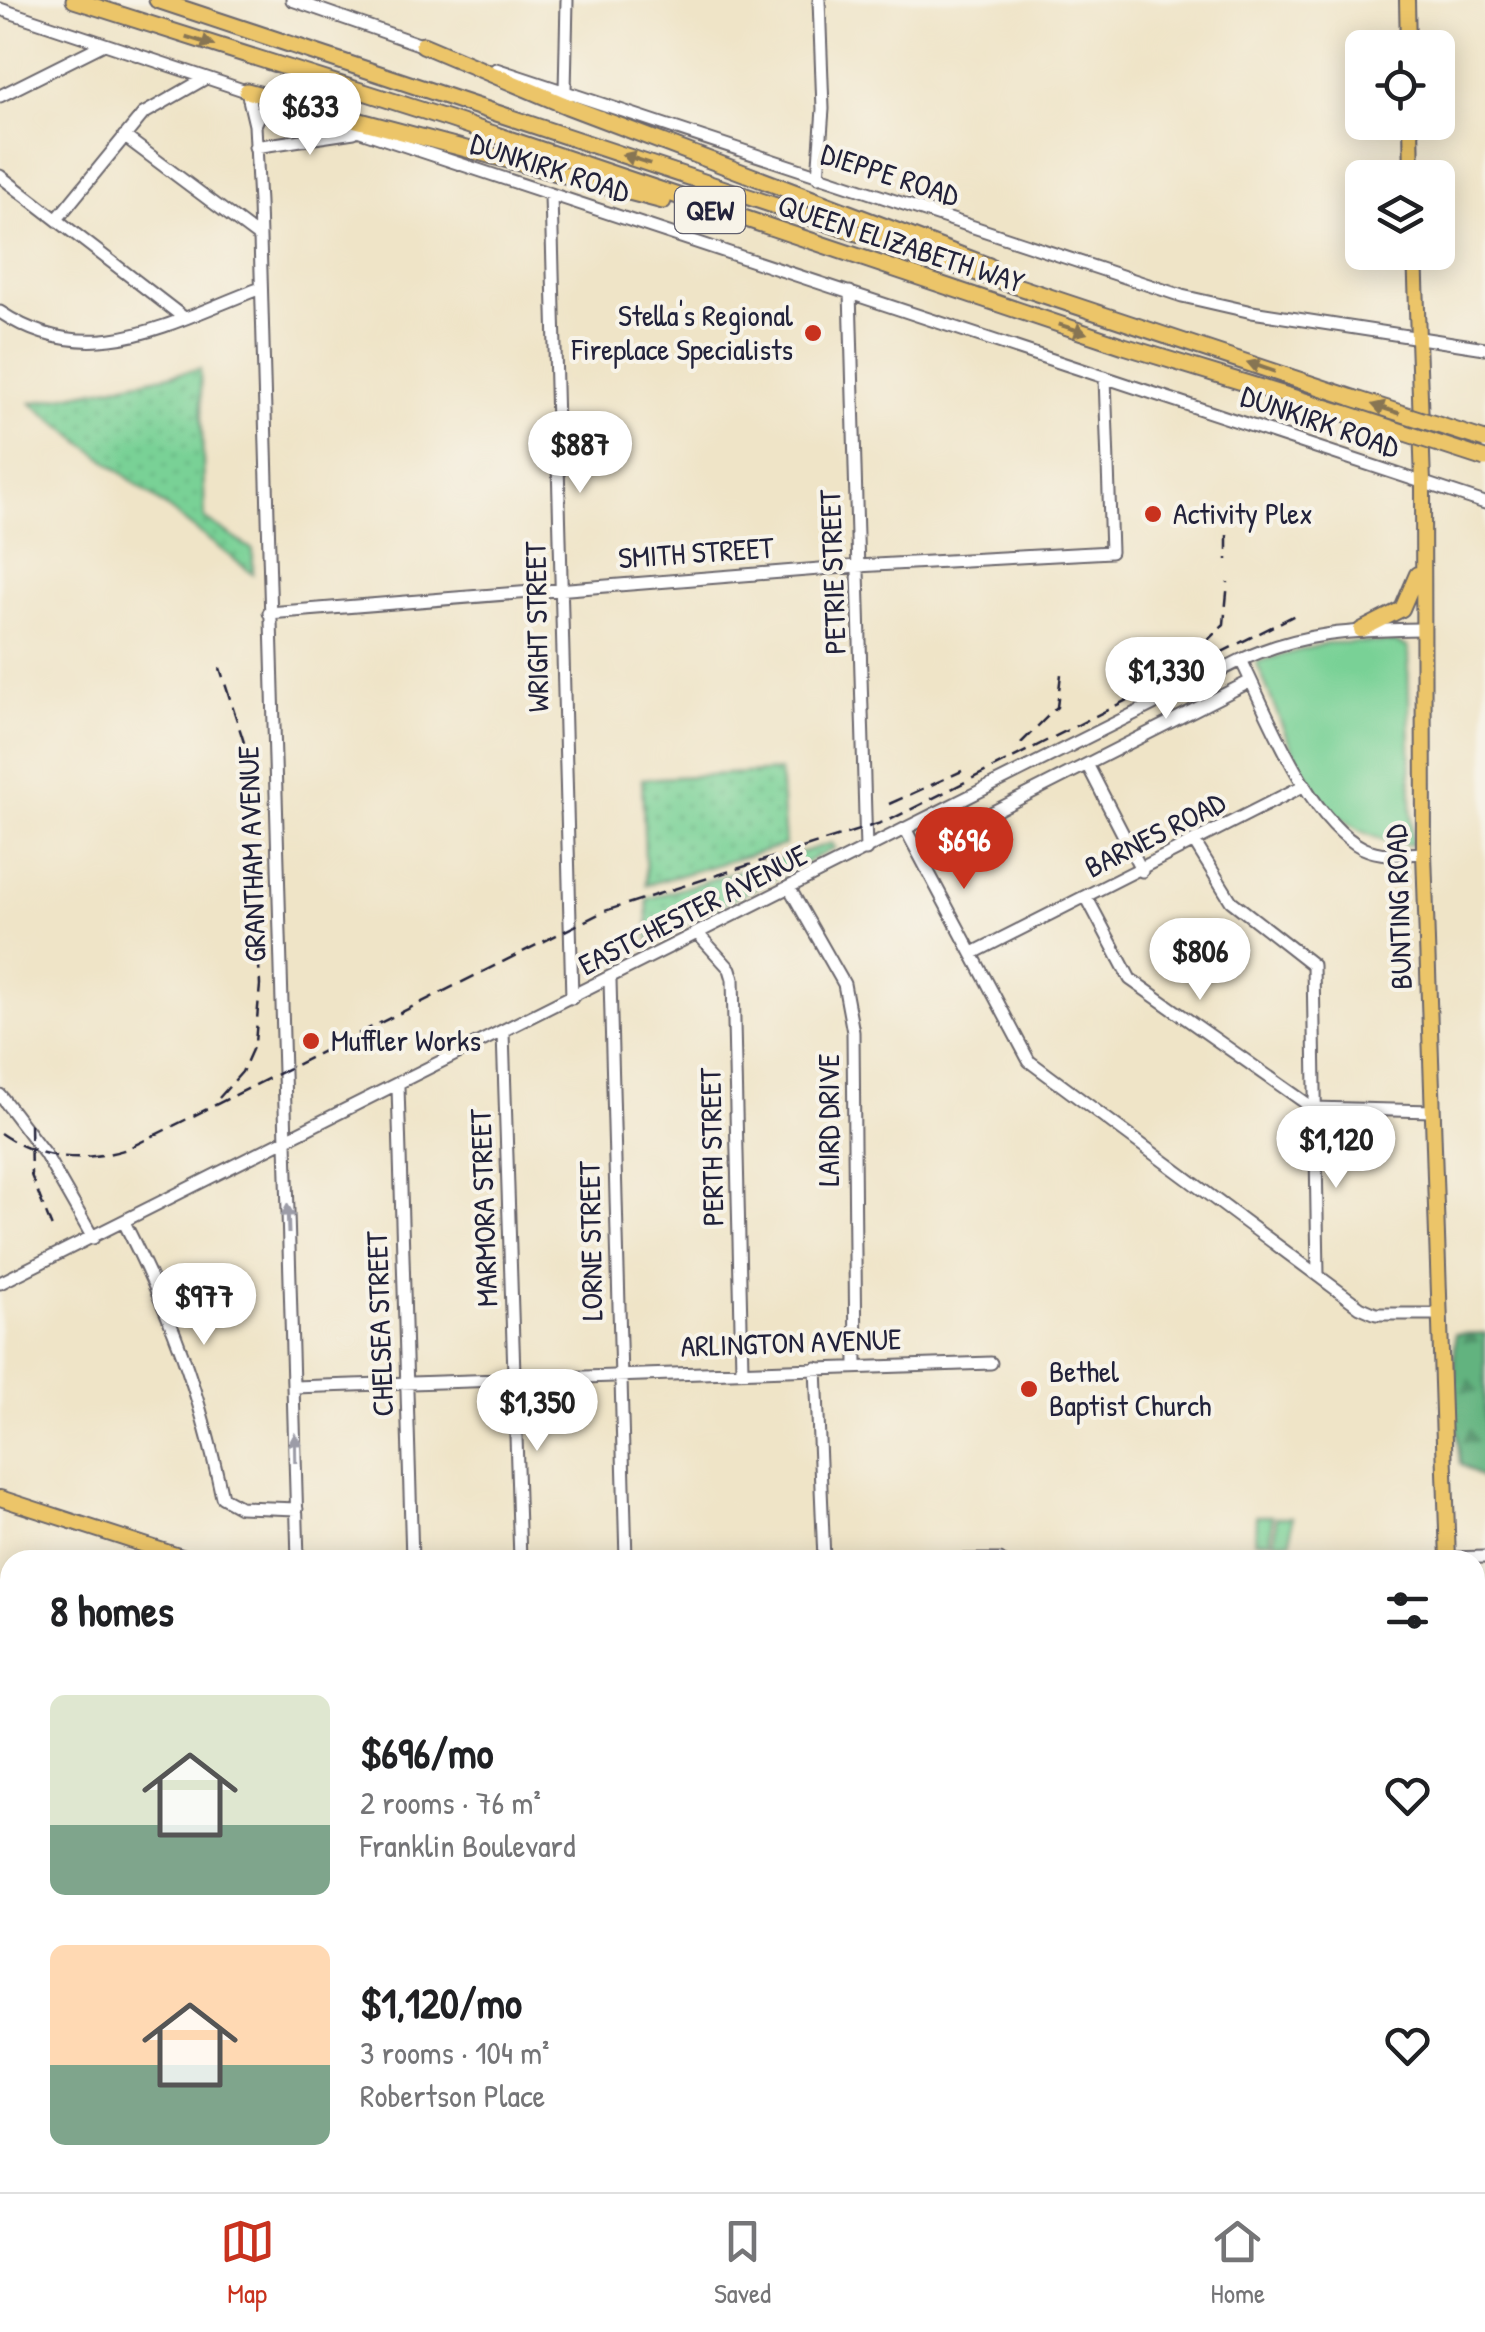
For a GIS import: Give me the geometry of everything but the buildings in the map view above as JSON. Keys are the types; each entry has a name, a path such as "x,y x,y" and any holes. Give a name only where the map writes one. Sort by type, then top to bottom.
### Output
{"highway":[{"name":"QUEEN ELIZABETH WAY","path":"74,0 450,119 696,205 1485,459"},
{"name":"QUEEN ELIZABETH WAY","path":"157,0 1485,440"},
{"path":"423,45 567,106 956,251 1061,298"},
{"path":"246,92 645,198 696,205"}],"main road":[{"path":"1407,0 1408,30"},
{"name":"BUNTING ROAD","path":"1415,270 1422,484 1424,853 1448,1550"},
{"path":"1361,630 1402,610 1412,593 1422,549"},
{"path":"0,1498 160,1550"}],"street":[{"name":"DIEPPE ROAD","path":"292,0 1203,302 1485,348"},
{"path":"565,92 566,0"},
{"path":"818,177 823,109 819,0"},
{"path":"0,9 246,92"},
{"path":"0,96 104,44"},
{"path":"58,218 143,114 206,78"},
{"name":"GRANTHAM AVENUE","path":"246,92 255,125 261,288 298,1550"},
{"path":"255,125 262,108 281,102"},
{"name":"DUNKIRK ROAD","path":"281,102 360,132 1485,503"},
{"path":"255,146 360,132"},
{"path":"124,136 259,237"},
{"path":"0,176 184,318"},
{"name":"WRIGHT STREET","path":"551,195 572,998"},
{"path":"0,312 40,336 98,343 184,318 261,288"},
{"name":"PETRIE STREET","path":"850,292 866,850"},
{"name":"SMITH STREET","path":"269,613 857,566 1111,552 1105,377"},
{"name":"EASTCHESTER AVENUE","path":"0,1283 700,936 1241,660 1302,636 1421,629"},
{"path":"1241,660 1305,786 1343,834 1363,848 1382,854 1424,853"},
{"path":"918,850 1251,681"},
{"path":"1073,748 1142,871"},
{"name":"BARNES ROAD","path":"973,954 1305,786"},
{"path":"906,830 1029,1060 1376,1314 1440,1314"},
{"path":"1195,843 1232,901 1314,965 1318,1275"},
{"name":"LAIRD DRIVE","path":"790,890 844,984 853,1032 856,1366"},
{"path":"1087,898 1130,979 1313,1108 1433,1111"},
{"name":"PERTH STREET","path":"700,936 730,969 733,978 742,1370"},
{"name":"LORNE STREET","path":"610,980 626,1550"},
{"name":"MARMORA STREET","path":"503,1033 520,1550"},
{"name":"CHELSEA STREET","path":"398,1087 412,1550"},
{"path":"0,1094 45,1154 92,1238"},
{"path":"124,1222 171,1316 202,1403 222,1496 240,1508 297,1509"},
{"name":"ARLINGTON AVENUE","path":"294,1386 991,1363"},
{"path":"816,1368 824,1550"}],"green space":[{"path":"200,369 205,519 253,550 253,574 31,403"},
{"path":"1395,642 1408,647 1412,845 1377,838 1349,824 1327,805 1294,753 1256,662 1328,643"},
{"path":"780,771 785,845 646,885 642,779"},
{"path":"832,843 835,848 649,942 647,899"},
{"path":"1485,1333 1485,1481 1460,1463 1454,1406 1455,1334"},
{"path":"1256,1516 1272,1516 1271,1541 1255,1541"},
{"path":"1276,1517 1292,1517 1291,1542 1275,1541"}],"railway":[{"path":"1227,535 1227,560"},
{"path":"1188,660 1224,624 1228,582"},
{"path":"0,1133 46,1154 78,1157 127,1149 605,911 890,820 1299,613"},
{"path":"219,1098 242,1072 255,1043 260,985 249,758 220,668"},
{"path":"1021,743 1057,707 1061,674"},
{"path":"889,804 962,771"},
{"path":"30,1124 31,1175 54,1233"}],"place":[{"name":"Stella's Regional Fireplace Specialists","path":"813,333"},
{"name":"Activity Plex","path":"1153,514"},
{"name":"Muffler Works","path":"311,1041"},
{"name":"Bethel Baptist Church","path":"1029,1389"}]}
